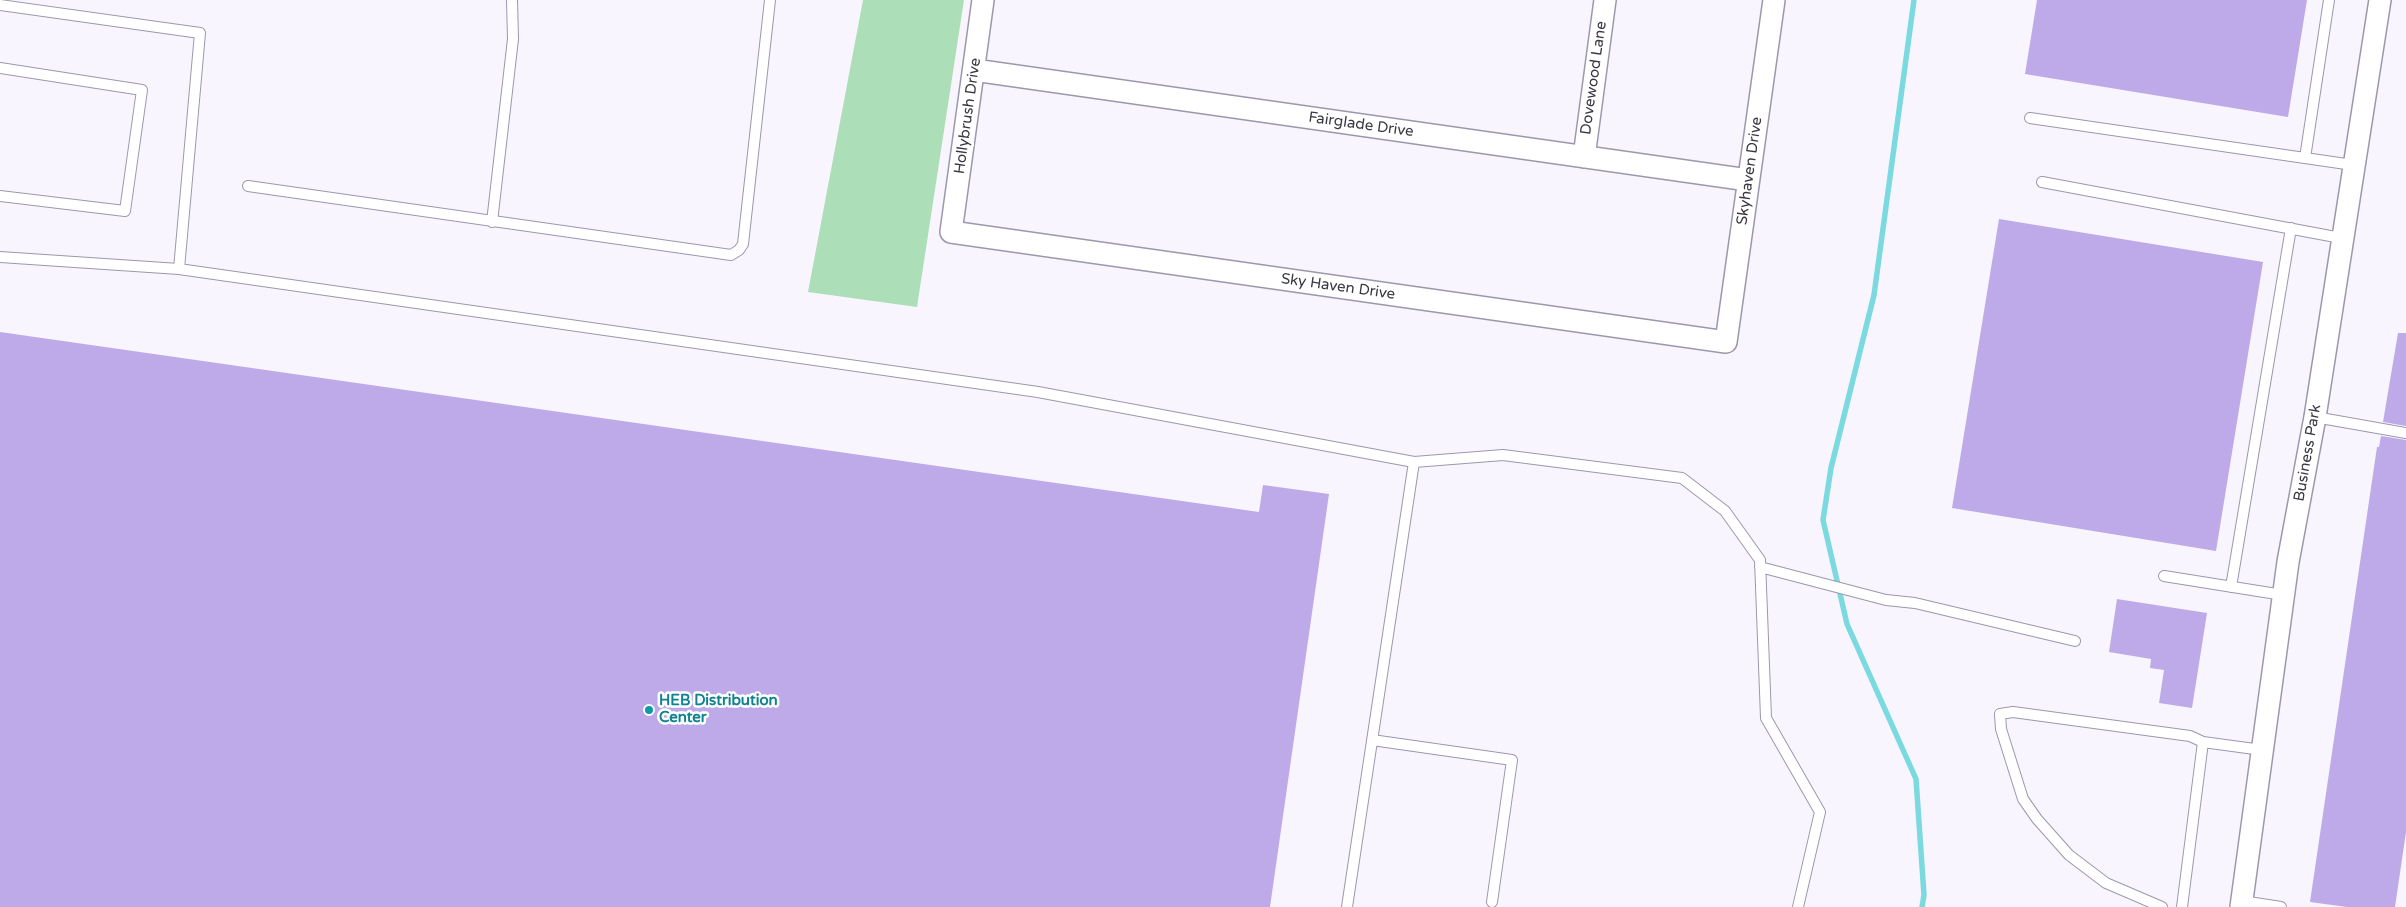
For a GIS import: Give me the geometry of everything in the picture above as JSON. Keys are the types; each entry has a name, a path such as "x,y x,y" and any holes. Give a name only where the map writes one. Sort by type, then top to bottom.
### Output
{"street":[{"name":"Hollybrush Drive","path":"951,232 983,0"},
{"name":"Skyhaven Drive","path":"1726,342 1774,0"},
{"name":"Business Park","path":"2241,904 2283,595 2314,417 2380,0"},
{"name":"Dovewood Lane","path":"1584,157 1599,1"},
{"name":"Fairglade Drive","path":"974,70 1748,180"},
{"name":"Sky Haven Drive","path":"951,232 1726,342"}],"lane":[{"path":"492,222 513,39 512,0"},
{"path":"248,186 731,255 739,250 743,244 770,0"},
{"path":"2305,158 2329,0"},
{"path":"0,5 200,33 179,269"},
{"path":"0,68 142,90 125,211 0,196"},
{"path":"2030,118 2353,165"},
{"path":"2042,182 2341,238"},
{"path":"2232,586 2291,228"},
{"path":"0,257 179,269 1038,392 1414,462 1503,455 1682,478 1725,511 1760,560 1766,718 1820,812 1798,907"},
{"path":"2314,417 2406,433"},
{"path":"1347,907 1414,462"},
{"path":"1760,566 1886,600 1916,603 2075,641"},
{"path":"2164,576 2283,595"},
{"path":"2162,907 2106,883 2069,855 2037,819 2023,798 2001,729 2000,714 2013,712 2181,734 2203,742 2262,750"},
{"path":"1372,740 1512,760 1492,902"},
{"path":"2182,907 2203,742"},
{"path":"2241,904 2281,907"}],"green space":[{"path":"863,0 964,0 917,307 808,292"}],"building":[{"path":"2037,0 2307,0 2288,117 2025,74"},
{"path":"1999,219 2263,262 2216,551 1952,508"},
{"name":"HEB Distribution Center","path":"0,332 1259,512 1263,485 1329,494 1270,907 0,907"},
{"path":"2398,333 2406,333 2406,426 2383,422"},
{"path":"2381,436 2406,440 2406,832 2395,907 2347,907 2310,902 2377,447 2379,447"},
{"path":"2117,599 2207,613 2192,708 2159,703 2164,670 2150,668 2151,659 2109,652"}],"waterway":[{"path":"1914,0 1874,295 1831,468 1823,520 1847,624 1916,779 1924,895 1922,907"}],"place":[{"name":"HEB Distribution Center","path":"649,710"}]}
